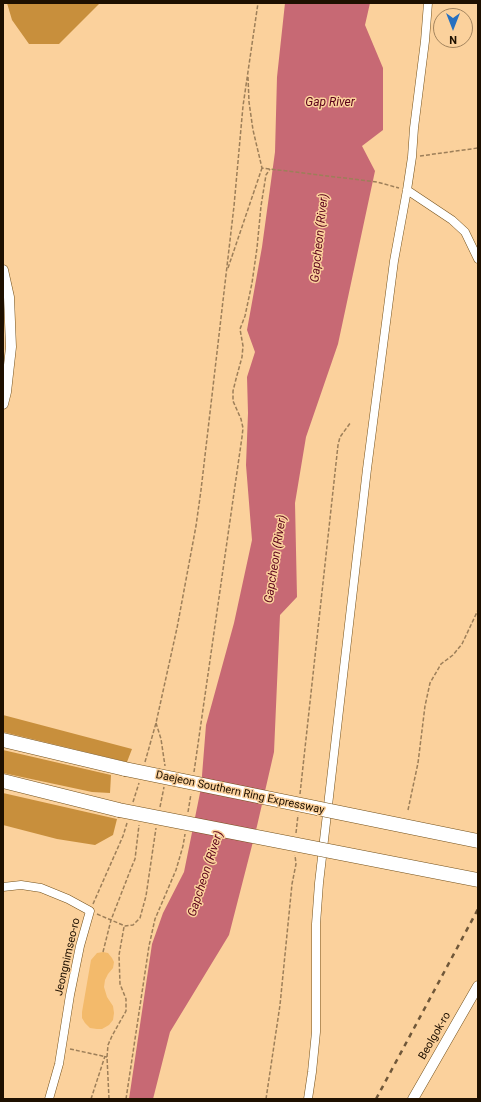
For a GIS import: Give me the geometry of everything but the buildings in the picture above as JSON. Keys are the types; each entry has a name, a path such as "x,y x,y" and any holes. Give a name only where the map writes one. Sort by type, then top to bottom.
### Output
{"highway":[{"name":"Daejeon Southern Ring Expressway","path":"3,740 126,769 478,841"},
{"path":"3,782 126,812 478,880"}],"street":[{"path":"308,1099 316,1032 316,924 319,882 367,469 394,262 412,157 428,3"},
{"path":"407,190 452,220 465,232 478,259"},
{"path":"3,270 9,297 11,347 6,392 3,404"},
{"name":"Jeongnimseo-ro","path":"3,887 21,885 41,888 68,899 90,911 80,946 70,995 59,1064 50,1099"},
{"name":"Beolgok-ro","path":"413,1099 478,986"}],"path":[{"path":"143,768 156,723 177,628 196,526 227,271 243,106 258,3"},
{"path":"227,271 262,168 253,130 249,102 248,73"},
{"path":"412,157 478,148"},
{"path":"262,168 377,182 390,185"},
{"path":"194,776 243,428 241,419 233,401 233,391 242,358 243,346 240,329 245,316 250,290 266,175 270,169"},
{"path":"300,796 338,445 340,437 352,422"},
{"path":"408,810 418,763 425,706 430,684 441,664 453,655 462,644 478,610"},
{"path":"156,723 161,739 165,768"},
{"path":"138,783 126,812 123,836 90,911 125,926 133,925 140,918 146,896 156,826"},
{"path":"159,811 165,783"},
{"path":"188,813 191,791"},
{"path":"296,835 298,812"},
{"path":"103,952 111,920 135,860 139,822"},
{"path":"126,1099 148,946 155,919 176,870 185,833"},
{"path":"266,1099 280,1005 292,884 296,864 295,851"},
{"path":"91,1099 106,1056 108,1045 126,1011 126,999 120,984 119,955 125,926"},
{"path":"62,1047 106,1056"},
{"path":"106,1056 109,1099"}],"shaded area":[{"path":"7,3 100,3 59,44 29,44 12,20"},
{"path":"3,715 132,749 127,762 3,732"},
{"path":"3,750 111,775 110,793 92,792 3,773"},
{"path":"3,793 117,819 113,835 95,845 57,839 3,825"},
{"path":"97,953 108,953 114,962 113,968 105,980 104,987 107,997 113,1006 114,1013 113,1020 109,1025 102,1029 97,1029 90,1028 85,1023 82,1018 82,1012 91,960"}],"water":[{"name":"Gap River","path":"285,3 370,3 365,25 383,68 383,130 362,146 375,171 338,344 306,437 295,503 297,597 280,615 274,752 229,935 170,1032 153,1099 129,1099 152,944 163,913 184,872 201,788 206,725 234,623 252,540 246,465 248,413 247,377 255,352 247,330 262,247 275,152 277,77"}],"railway":[{"path":"376,1099 478,909"}],"water label":[{"name":"Gapcheon (River)","path":"320,238"},
{"name":"Gapcheon (River)","path":"276,559"},
{"name":"Gapcheon (River)","path":"206,874"}]}
